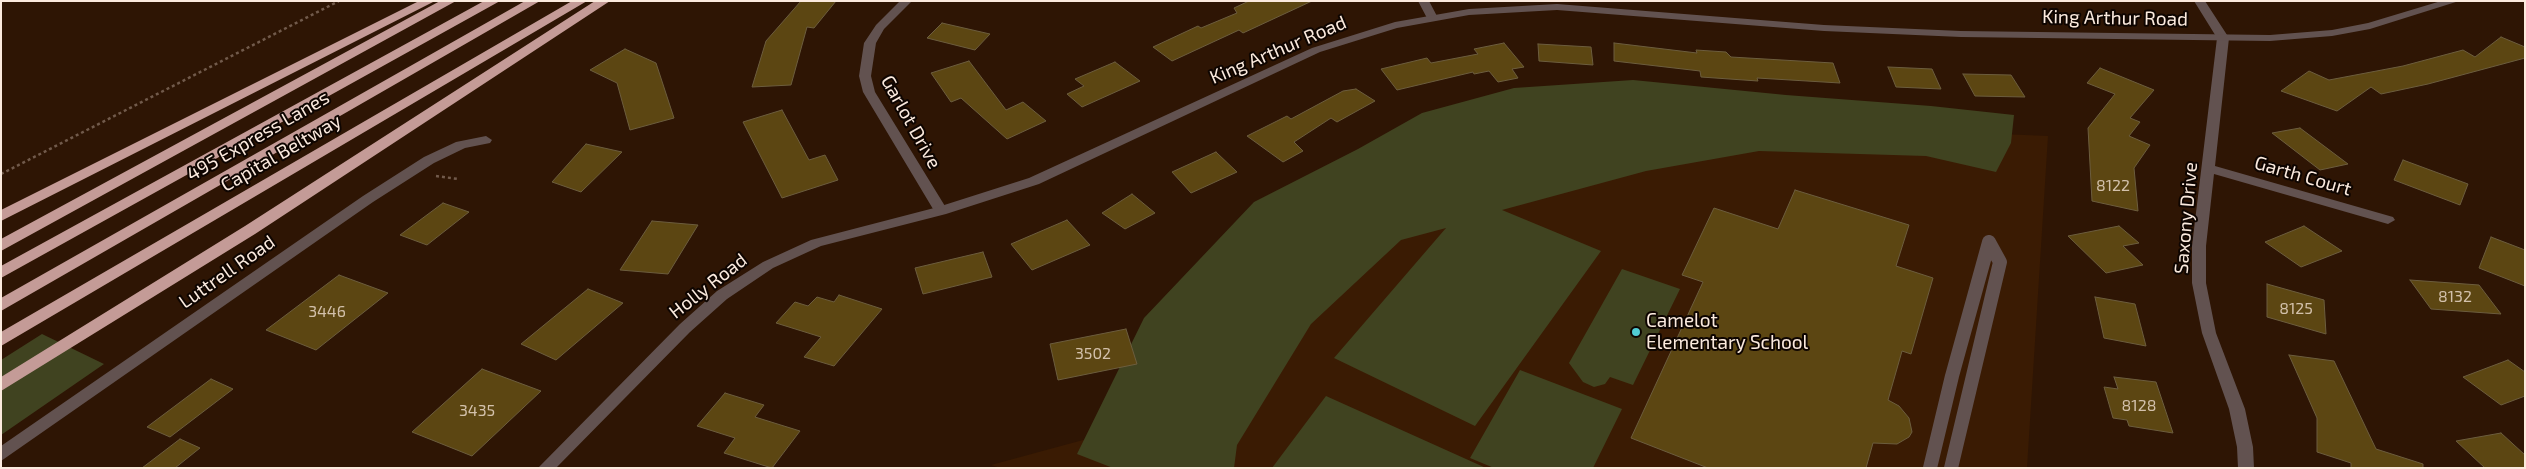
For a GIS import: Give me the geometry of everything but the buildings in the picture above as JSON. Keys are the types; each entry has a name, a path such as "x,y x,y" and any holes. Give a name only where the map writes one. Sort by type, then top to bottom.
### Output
{"highway":[{"path":"1,216 429,1"},
{"path":"1,246 450,1"},
{"name":"495 Express Lanes","path":"1,273 494,1"},
{"name":"495 Express Lanes","path":"1,305 534,1"},
{"name":"Capital Beltway","path":"1,340 581,1"},
{"path":"1,385 250,230 604,1"}],"street":[{"name":"Garlot Drive","path":"907,1 880,27 870,43 866,59 865,76 869,92 941,211"},
{"path":"1423,1 1432,18"},
{"path":"2200,1 2222,38"},
{"name":"King Arthur Road","path":"941,211 1034,181 1316,50 1395,25 1432,18 1506,9 1557,7 1824,28 1961,34 2222,38 2301,37 2370,26 2454,1"},
{"name":"Saxony Drive","path":"2222,38 2199,246 2199,283 2209,333 2237,409 2245,447 2246,468"},
{"name":"Luttrell Road","path":"1,455 368,198 429,160 461,145 486,140"},
{"name":"Garth Court","path":"2208,168 2388,220"},
{"name":"Holly Road","path":"546,468 685,328 722,295 747,277 789,254 816,243 845,234 941,211"}],"lane":[{"path":"1930,468 1952,376 1989,242 2000,262 1973,383 1951,468"}],"path":[{"path":"1,174 339,1"}],"shaded area":[{"name":"Camelot Elementary School","path":"1512,113 2048,136 2027,468 1000,468 991,465 1260,392 1212,273"}],"green space":[{"path":"1633,80 2014,115 2011,143 1996,172 1926,156 1759,151 1646,171 1502,210 1601,251 1475,426 1334,358 1446,228 1401,240 1311,324 1237,445 1234,468 1113,468 1077,454 1144,318 1254,202 1358,149 1422,113 1514,88"},
{"path":"1622,269 1680,289 1633,385 1610,377 1605,384 1594,387 1583,382 1569,363"},
{"path":"42,334 104,364 1,435 1,360"},
{"path":"1520,370 1622,409 1593,468 1494,468 1470,458"},
{"path":"1326,396 1486,468 1272,468"}],"place":[{"name":"Camelot Elementary School","path":"1636,332"}]}
